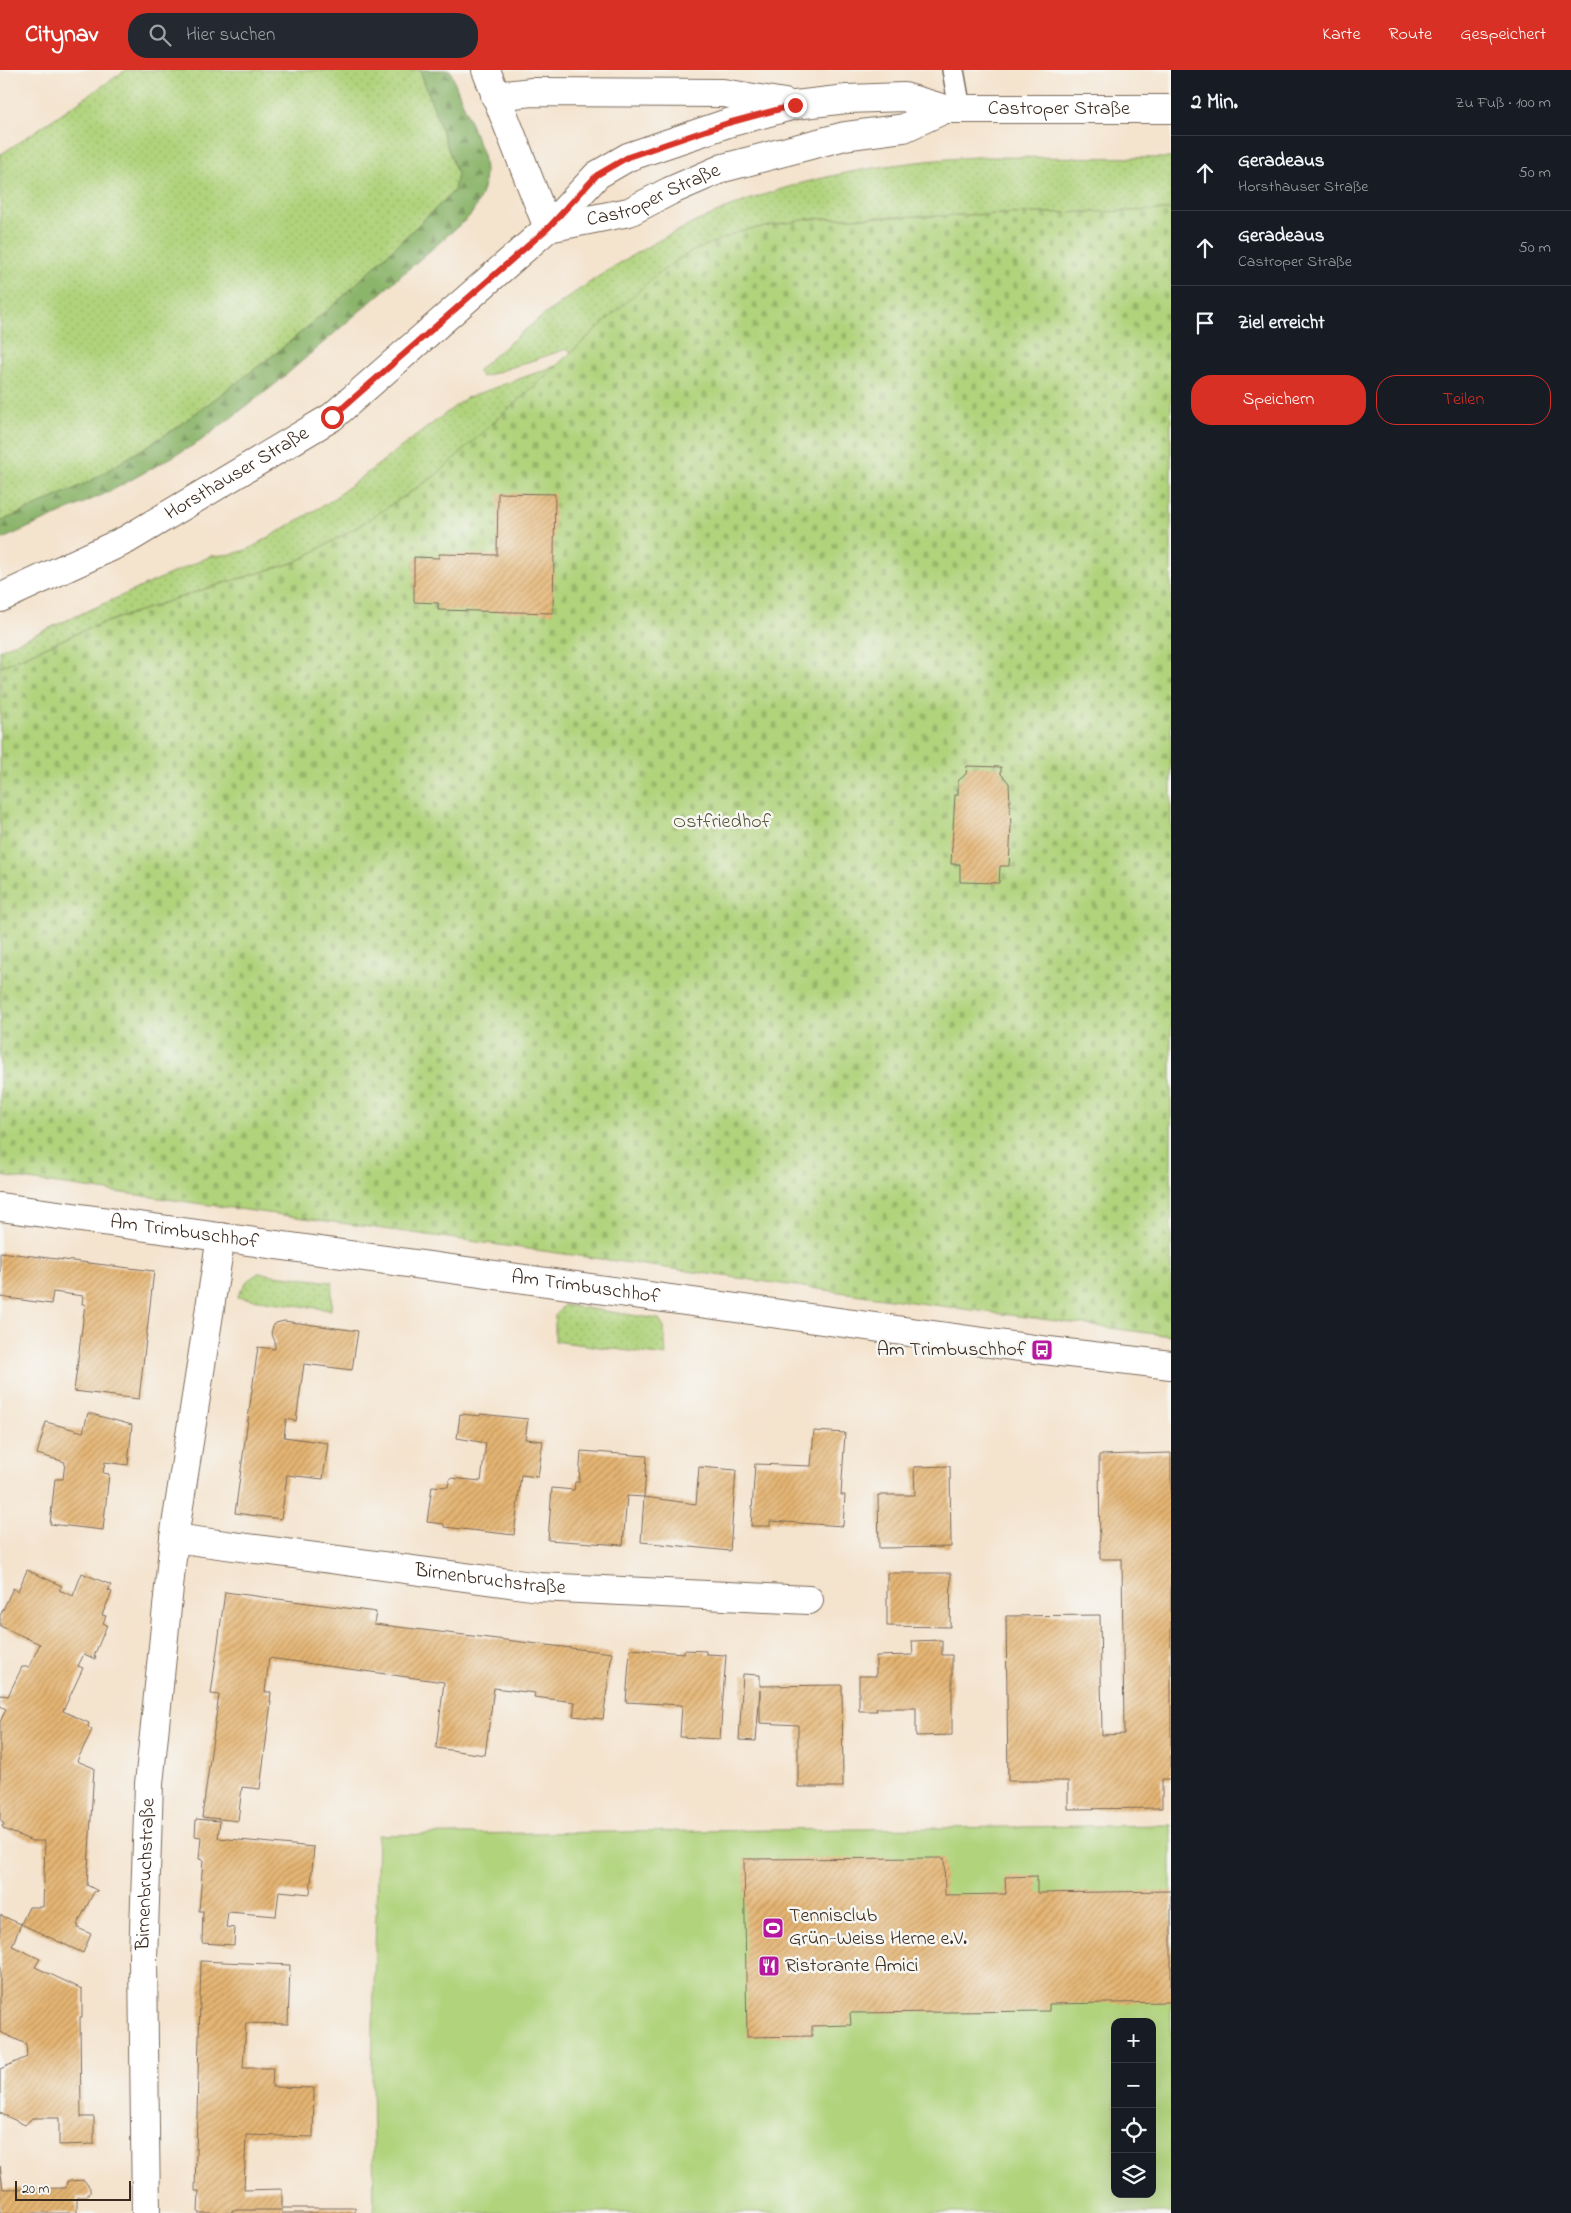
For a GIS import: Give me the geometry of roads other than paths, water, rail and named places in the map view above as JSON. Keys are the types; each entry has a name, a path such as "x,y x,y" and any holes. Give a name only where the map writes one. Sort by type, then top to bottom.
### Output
{"street":[{"path":"486,70 548,228"},
{"path":"495,96 532,92 723,93 795,105"},
{"name":"Castroper Straße","path":"548,228 597,175 628,157 728,123 795,105 847,99 904,97 953,109 1171,108"},
{"name":"Castroper Straße","path":"548,228 629,212 670,191 723,168 845,136 904,128 953,109"},
{"name":"Horsthauser Straße","path":"0,598 126,540 332,417 548,228"},
{"name":"Am Trimbuschhof","path":"0,1207 1042,1350 1171,1365"},
{"name":"Birnenbruchstraße","path":"146,2213 143,1959 149,1784 174,1538 220,1237"},
{"name":"Birnenbruchstraße","path":"174,1538 539,1588 809,1600"}],"lane":[{"path":"952,70 953,109"}],"place":[{"name":"Am Trimbuschhof","path":"1042,1350"},
{"name":"Tennisclub Grün-Weiss Herne e.V.","path":"773,1928"},
{"name":"Ristorante Amici","path":"769,1966"}],"park label":[{"name":"Ostfriedhof","path":"722,822"}]}
